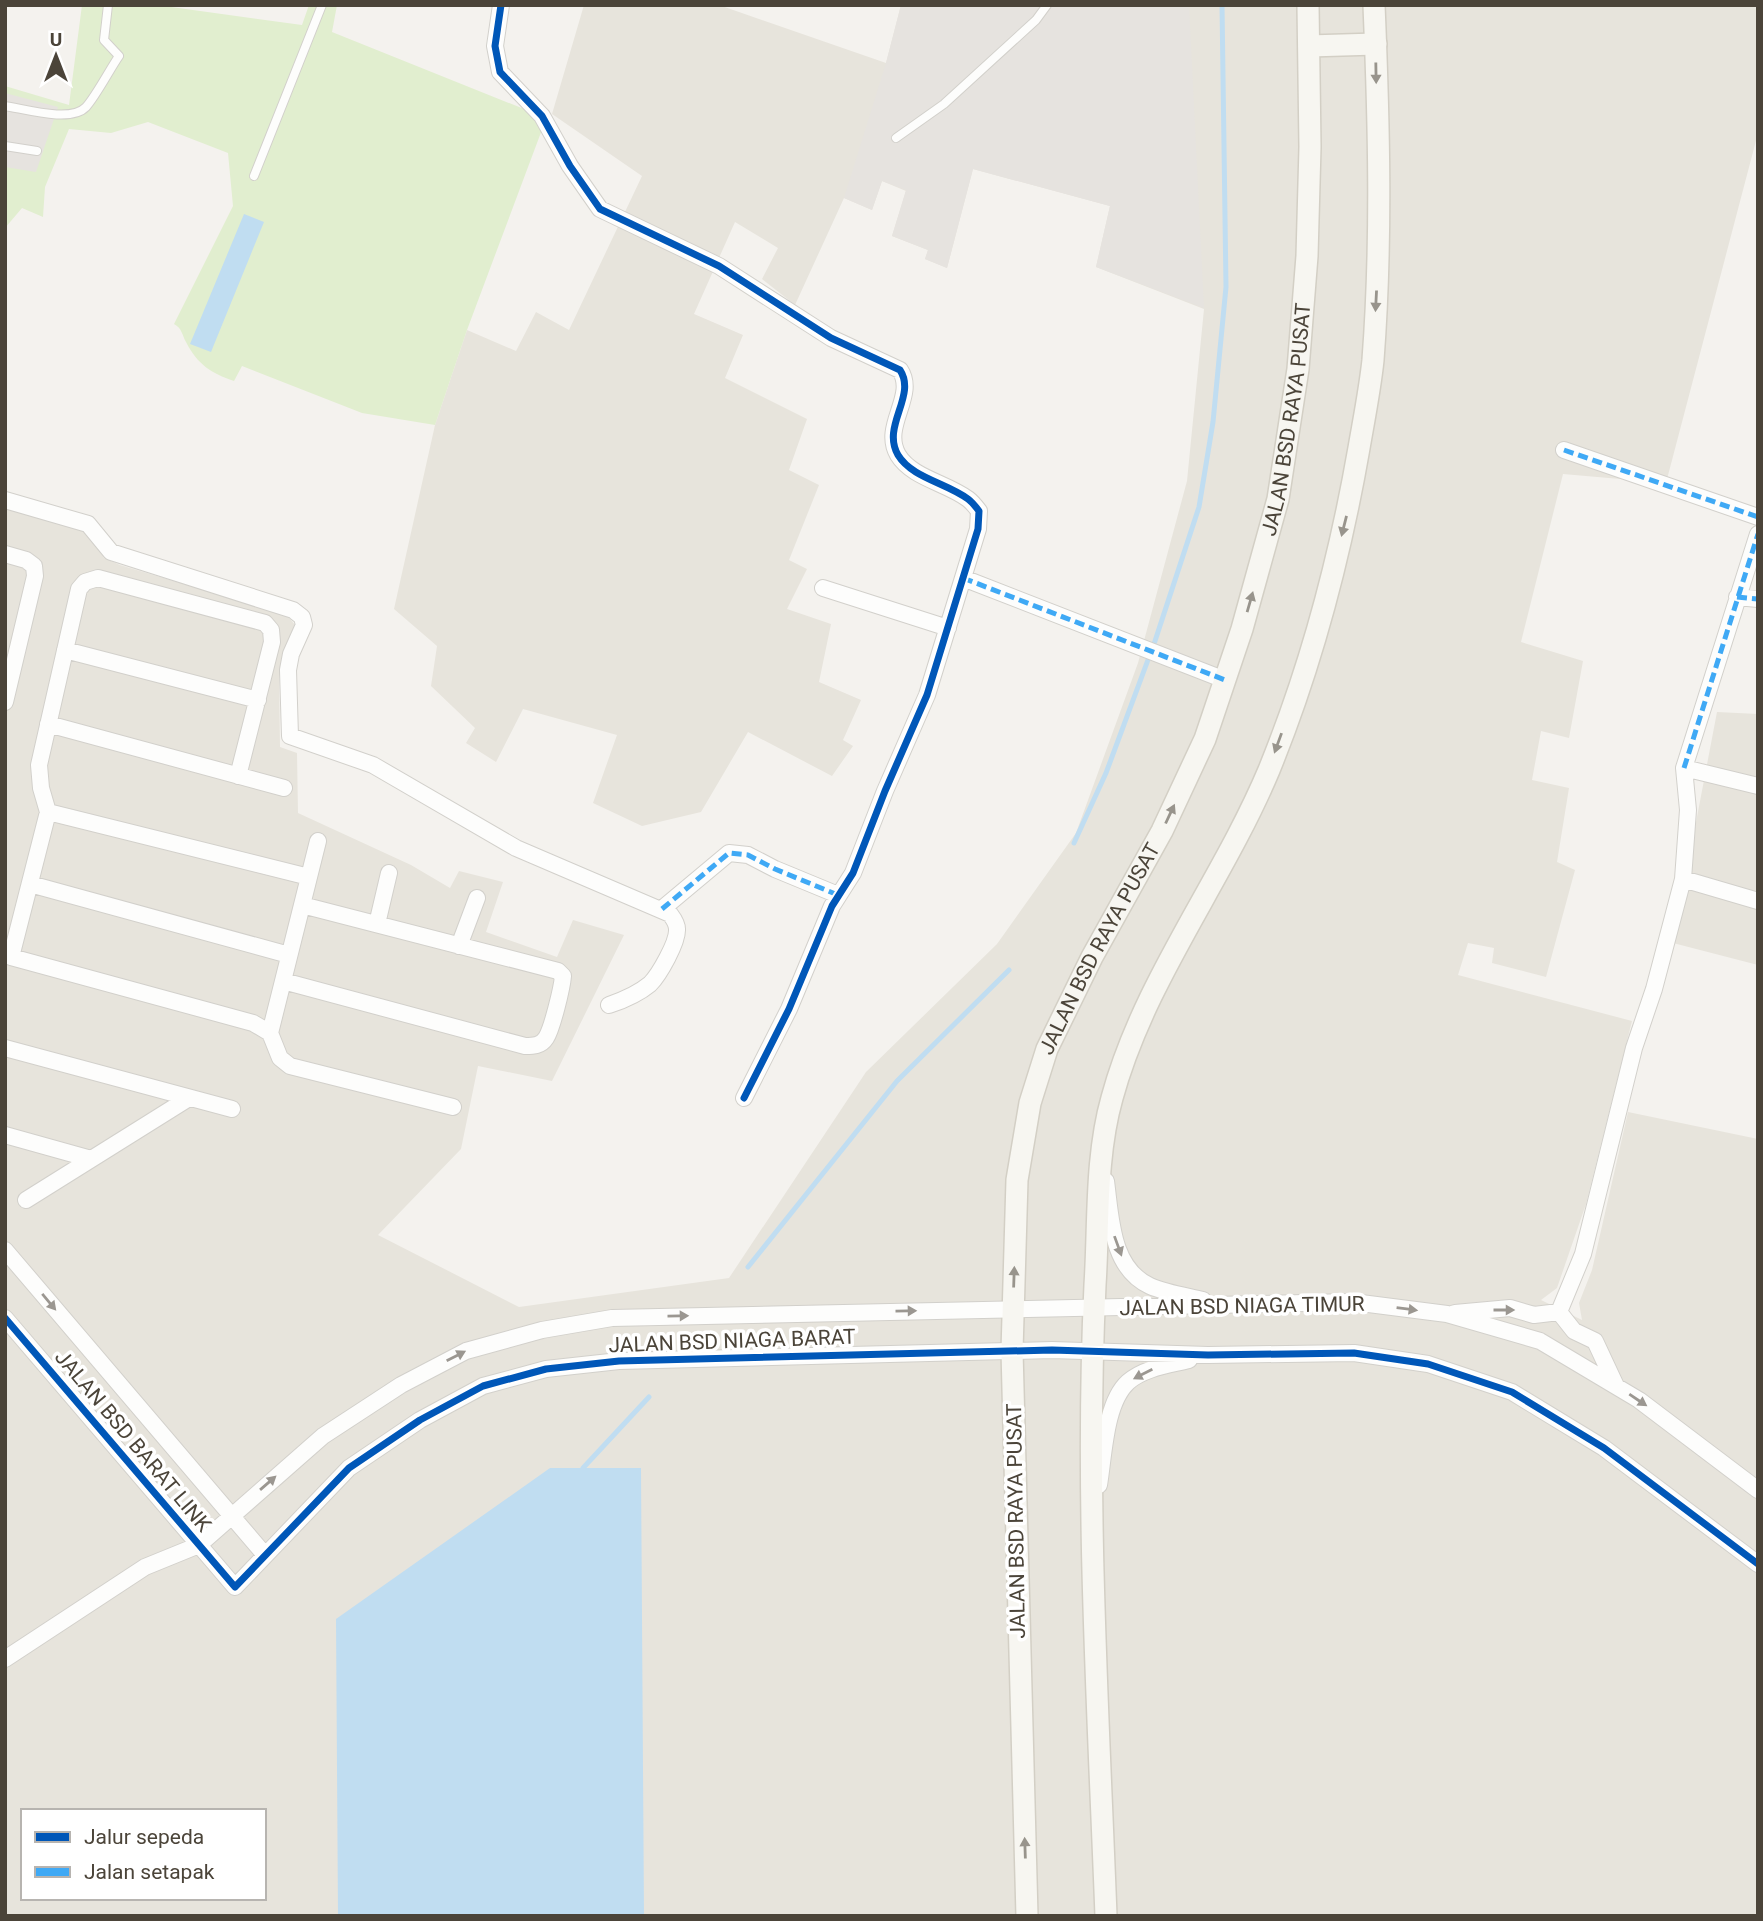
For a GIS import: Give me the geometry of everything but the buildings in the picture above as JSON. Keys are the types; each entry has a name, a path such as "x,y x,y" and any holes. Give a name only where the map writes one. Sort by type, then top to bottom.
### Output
{"main road":[{"name":"JALAN BSD RAYA PUSAT","path":"1027,1916 1012,1351 1017,1180 1030,1102 1047,1049 1092,957 1162,831 1205,739 1242,629 1278,499 1298,369 1307,256 1310,147 1308,5"},
{"path":"1105,1916 1092,1525 1094,1308 1102,1155 1110,1102 1127,1050 1159,980 1221,869 1268,771 1311,652 1350,500 1372,366 1380,247 1374,5"},
{"path":"1309,46 1376,44"}],"street":[{"path":"501,5 495,46 500,72 542,116 570,166 600,209 719,266 831,338 900,370 905,382 904,395 893,430 895,449 899,457 910,467 968,499 979,511 978,529 927,695 853,873 838,895 789,1009 744,1098"},
{"path":"1564,450 1758,517"},
{"path":"5,500 88,524 111,552 293,610 302,617 304,625 291,654 288,670 290,736 373,765 516,848 670,914 677,929 664,964 652,982 642,990 610,1005"},
{"path":"1559,1312 1583,1254 1634,1048 1654,989 1683,879 1688,810 1684,768 1758,534"},
{"path":"5,554 26,560 34,566 35,576 12,638 5,702"},
{"path":"238,776 272,642 271,630 265,623 98,578 85,582 79,589 39,765 41,788 48,812 8,956 253,1023 270,1033"},
{"path":"963,578 1225,680"},
{"path":"822,588 948,628"},
{"path":"1737,597 1758,599"},
{"path":"65,650 258,700"},
{"path":"48,724 284,788"},
{"path":"1684,768 1758,786"},
{"path":"48,812 309,877"},
{"path":"318,841 270,1033 280,1058 290,1066 453,1107"},
{"path":"662,909 729,853 748,855 838,895"},
{"path":"377,924 389,873"},
{"path":"1683,879 1758,901"},
{"path":"30,884 289,954"},
{"path":"459,946 477,898"},
{"path":"283,981 525,1046 537,1046 546,1039 563,976 558,971 302,905"},
{"path":"5,1048 232,1110"},
{"path":"26,1200 189,1098"},
{"path":"5,1135 91,1159"},
{"path":"1102,1155 1115,1244 1129,1270 1150,1286 1221,1305"},
{"name":"JALAN BSD BARAT LINK","path":"5,1250 265,1555"},
{"name":"JALAN BSD NIAGA TIMUR","path":"1013,1308 1353,1302 1447,1314 1540,1341 1639,1400 1758,1490"},
{"name":"JALAN BSD NIAGA BARAT","path":"199,1545 323,1436 401,1385 466,1351 542,1330 612,1318 1013,1308"},
{"path":"1447,1314 1510,1308 1534,1315 1559,1312"},
{"path":"1559,1312 1574,1331 1595,1341 1616,1386"},
{"name":"JALAN BSD BARAT LINK","path":"5,1318 235,1587"},
{"name":"JALAN BSD NIAGA TIMUR","path":"1093,1351 1208,1355 1354,1353 1428,1364 1512,1392 1604,1448 1758,1564"},
{"name":"JALAN BSD NIAGA BARAT","path":"235,1587 349,1468 420,1420 483,1386 546,1369 619,1361 1093,1351"},
{"path":"1092,1525 1113,1403 1129,1382 1152,1370 1208,1355"},
{"path":"5,1659 145,1567 199,1545"}],"lane":[{"path":"5,106 52,114 69,114 85,109 119,55 103,40 108,5"},
{"path":"254,176 322,5"},
{"path":"897,138 944,104 1036,20 1047,5"},
{"path":"5,146 37,151"}],"shaded area":[{"path":"584,5 719,5 886,63 901,5 1758,5 1758,133 1666,483 1563,474 1521,642 1583,661 1569,738 1541,731 1532,780 1569,788 1557,862 1575,870 1546,977 1492,963 1494,948 1468,943 1458,975 1632,1021 1586,1204 1557,1288 1541,1300 1582,1320 1579,1303 1592,1270 1628,1112 1758,1139 1758,1916 5,1916 5,506 89,533 104,558 120,565 287,615 295,625 295,637 285,656 279,677 280,747 297,753 298,813 411,865 450,888 459,871 503,882 486,932 557,957 573,920 624,935 552,1081 478,1066 461,1149 378,1235 519,1307 729,1278 866,1072 997,944 1076,833 1138,663 1187,481 1204,309 1096,267 1110,206 973,169 947,268 925,259 928,250 892,236 906,191 882,181 872,210 844,198 795,305 762,279 778,248 735,222 694,314 743,335 725,378 807,419 789,470 819,485 789,560 807,569 787,609 831,624 819,682 861,700 843,740 853,746 832,776 748,732 701,812 642,826 593,803 617,735 523,709 496,762 466,743 475,728 431,686 437,646 394,609 435,425 467,330 516,351 536,312 569,330 642,176 552,114"},
{"path":"901,5 1189,5 1204,308 1096,267 1110,206 973,169 947,268 925,259 928,250 892,236 906,190 882,181 872,210 844,198"},
{"path":"5,93 58,107 36,172 5,167"},
{"path":"1717,712 1758,714 1758,965 1673,943"}],"green space":[{"path":"82,5 157,5 302,25 309,5 337,5 332,32 529,111 543,127 467,330 435,425 362,413 242,366 234,381 218,375 195,357 174,324 233,206 228,153 148,122 111,133 69,129 45,187 43,217 22,208 5,228 5,86 69,105"}],"water":[{"path":"244,214 264,222 211,352 190,344"},
{"path":"550,1468 641,1468 644,1916 338,1916 336,1619"}],"waterway":[{"path":"1074,843 1106,773 1155,641 1199,507 1213,422 1226,287 1222,5"},
{"path":"748,1267 897,1081 1009,970"},
{"path":"583,1468 649,1397"}],"marked path":[{"path":"1564,450 1758,517"},
{"path":"1684,768 1758,534"},
{"path":"963,578 1225,680"},
{"path":"1737,597 1758,599"},
{"path":"662,909 729,853 748,855 838,895"}],"cycle path":[{"path":"501,5 495,46 500,72 542,116 570,166 600,209 719,266 831,338 900,370 904,390 894,433 898,455 921,475 960,493 979,511 978,529 927,695 853,873 832,906 789,1009 744,1098"},
{"path":"5,1318 235,1587 349,1468 420,1420 483,1386 546,1369 619,1361 1052,1350 1208,1355 1354,1353 1428,1364 1512,1392 1604,1448 1758,1564"}]}
